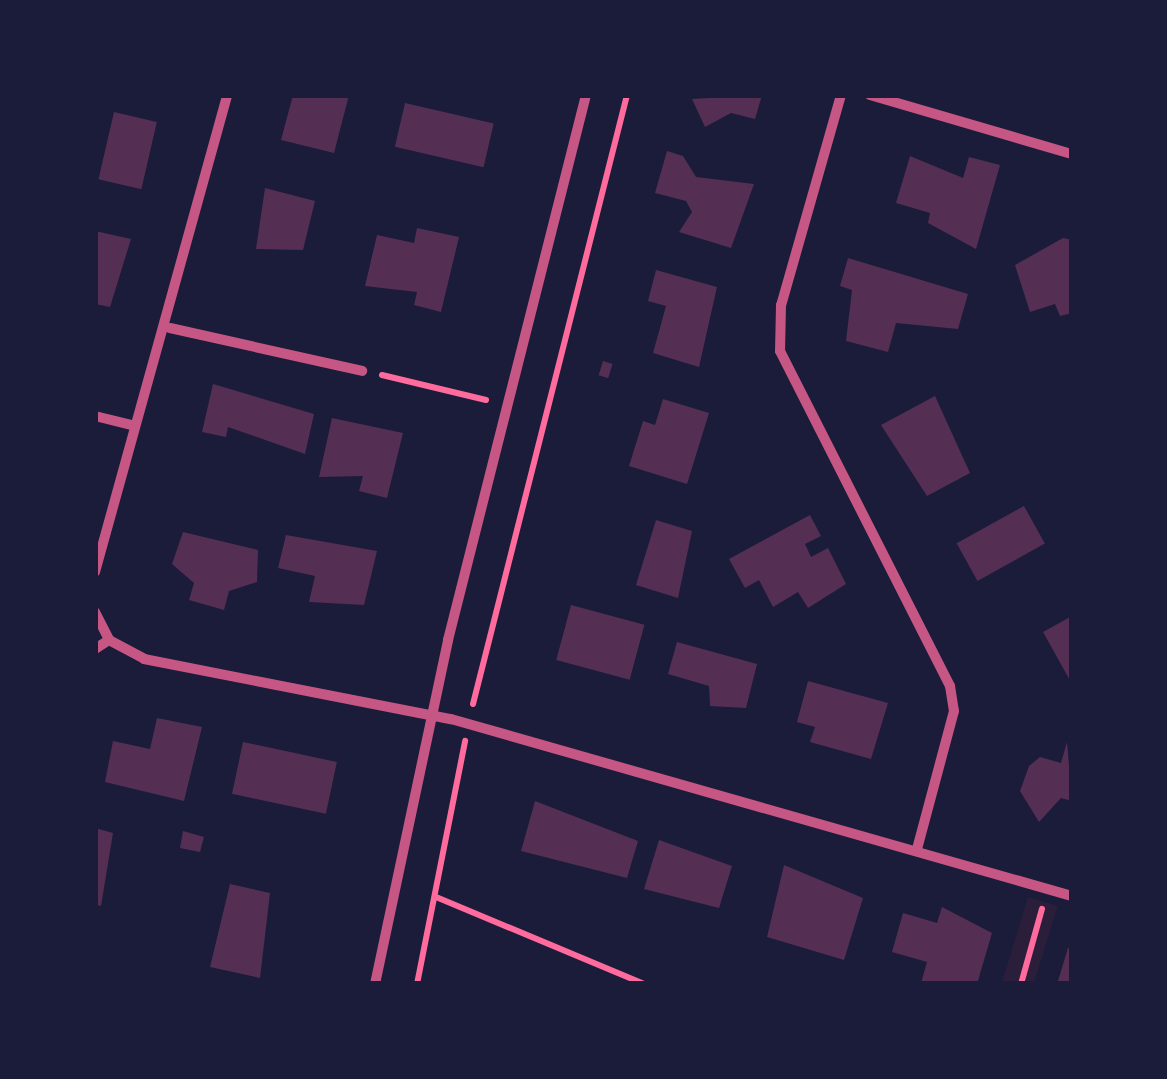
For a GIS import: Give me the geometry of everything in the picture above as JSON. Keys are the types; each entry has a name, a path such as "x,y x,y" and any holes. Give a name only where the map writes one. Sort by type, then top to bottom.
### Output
{"street":[{"path":"95,572 130,425 170,328 227,95"},
{"path":"374,984 431,718 586,95"},
{"path":"841,95 781,306 780,351 950,686 954,711 917,850"},
{"path":"870,95 1072,154"},
{"path":"170,328 362,371"},
{"path":"95,416 130,425"},
{"path":"95,612 110,640 144,659 431,718 1072,896"},
{"path":"95,649 110,640"}],"path":[{"path":"479,675 627,95"},
{"path":"362,371 488,400"},
{"path":"418,984 459,768"},
{"path":"1021,984 1048,889"},
{"path":"436,898 644,984"}],"shaded area":[{"path":"1028,897 1058,906 1034,984 1001,984"}],"building":[{"path":"293,95 349,95 334,153 281,140"},
{"path":"762,95 755,119 731,113 705,127 692,99"},
{"path":"405,103 494,123 484,167 395,147"},
{"path":"114,112 157,122 141,189 98,179"},
{"path":"667,151 683,156 696,177 754,184 731,248 679,232 692,212 686,201 655,193"},
{"path":"910,156 963,178 969,157 1000,165 976,249 928,223 930,213 896,203"},
{"path":"265,188 315,201 303,250 256,249"},
{"path":"417,228 459,237 441,312 414,305 417,292 365,286 377,235 414,243"},
{"path":"95,231 131,239 110,307 95,304"},
{"path":"1063,238 1072,240 1072,313 1060,316 1055,304 1030,312 1015,265"},
{"path":"848,258 968,294 958,329 896,323 888,352 846,341 852,290 840,286"},
{"path":"656,270 717,287 699,367 653,353 666,306 648,301"},
{"path":"603,361 613,364 608,378 599,375"},
{"path":"213,384 314,414 305,454 228,427 226,437 202,432"},
{"path":"935,396 970,473 927,496 881,425"},
{"path":"663,399 709,413 687,484 629,466 643,421 655,425"},
{"path":"332,418 403,433 387,498 359,491 363,476 319,477"},
{"path":"1024,506 1045,544 978,581 957,543"},
{"path":"810,515 821,536 805,544 811,557 828,548 846,584 808,608 798,592 773,607 759,580 745,588 729,559"},
{"path":"656,520 692,531 678,598 636,585"},
{"path":"183,532 258,550 257,582 229,591 224,610 189,600 194,583 172,564"},
{"path":"286,535 377,551 364,605 309,602 315,576 278,568"},
{"path":"571,605 644,625 630,680 556,660"},
{"path":"1072,616 1072,684 1043,632"},
{"path":"677,642 757,664 746,708 710,706 709,686 668,674"},
{"path":"808,681 888,703 871,759 810,742 815,727 797,722"},
{"path":"157,718 202,727 184,801 105,782 113,741 150,749"},
{"path":"243,742 337,762 326,814 232,794"},
{"path":"1067,742 1072,801 1061,798 1039,822 1020,791 1029,766 1040,757 1061,763"},
{"path":"535,801 638,841 627,878 521,851"},
{"path":"95,828 113,833 101,906 95,904"},
{"path":"183,831 204,837 200,852 180,848"},
{"path":"659,840 732,866 719,908 644,889"},
{"path":"784,865 863,898 844,960 767,937"},
{"path":"230,884 270,893 260,978 210,967"},
{"path":"942,907 992,933 977,984 921,983 927,962 892,952 903,913 937,923"},
{"path":"1068,948 1072,949 1072,984 1058,981"}]}
